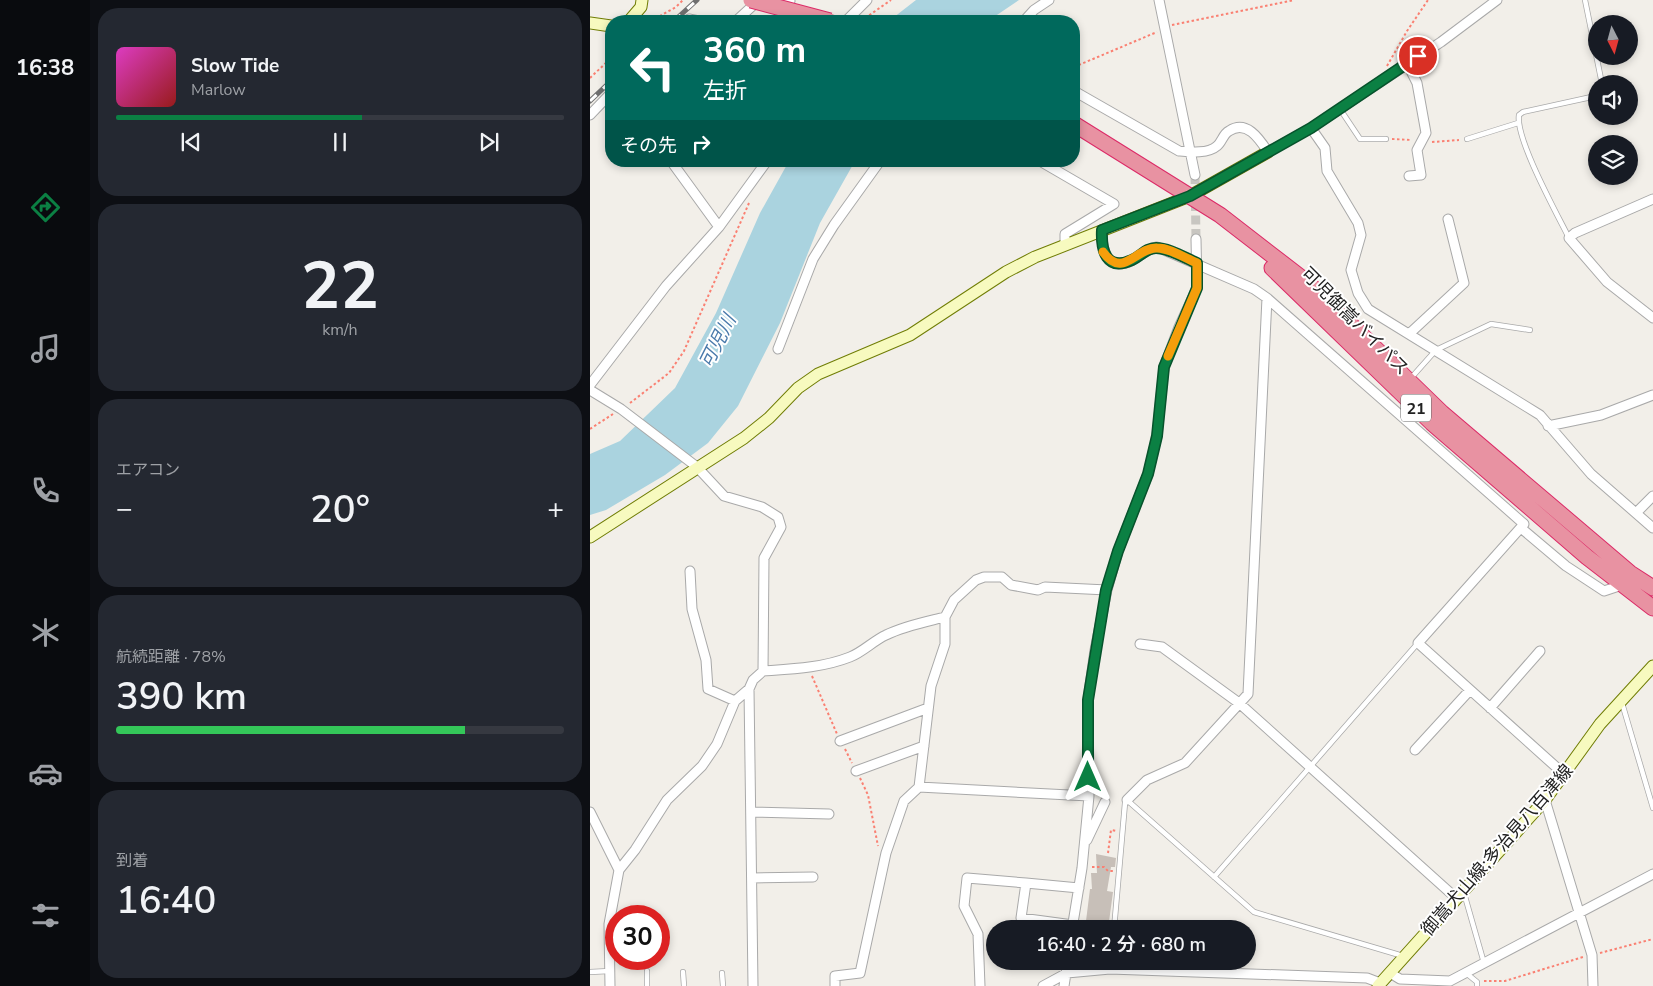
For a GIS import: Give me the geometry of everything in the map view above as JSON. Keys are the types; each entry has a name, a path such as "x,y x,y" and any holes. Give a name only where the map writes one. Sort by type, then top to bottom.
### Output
{"highway":[{"path":"751,0 807,15"},
{"name":"可児御嵩バイパス","path":"1080,128 1220,215 1308,282 1449,420 1630,573 1653,588"},
{"name":"可児御嵩バイパス","path":"1190,196 1215,221 1286,279 1432,423 1622,585 1653,608"}],"street":[{"path":"636,15 641,7 642,0"},
{"path":"743,15 759,0"},
{"path":"852,15 867,0"},
{"path":"1029,15 1049,0"},
{"path":"1159,0 1194,175"},
{"path":"590,537 744,438 769,418 798,388 818,374 910,335 1006,272 1065,244 1190,196 1311,128 1406,63 1441,42 1496,0"},
{"path":"590,23 605,25"},
{"path":"1406,63 1418,83 1426,133 1417,150 1421,175 1409,176"},
{"path":"1080,95 1179,151 1190,152 1211,149 1218,145 1229,130 1240,127 1249,130 1259,138 1268,152"},
{"path":"590,115 605,100"},
{"path":"1311,128 1325,148 1327,171 1358,223 1362,235 1351,270 1358,293 1368,309 1540,415 1591,474 1653,528"},
{"path":"675,167 719,227"},
{"path":"590,385 666,286 719,227 763,167"},
{"path":"778,349 813,259 834,225 876,167"},
{"path":"1050,167 1114,204 1065,234 1065,244"},
{"path":"1653,199 1569,238 1607,282 1653,318"},
{"path":"1409,334 1464,283 1448,218"},
{"path":"1102,230 1101,249 1109,260 1120,263 1131,261 1148,249 1157,248 1197,263 1254,289 1267,298 1524,524 1418,644 1565,775"},
{"path":"1074,920 1082,868 1089,796 1088,700 1106,590 1118,551 1148,474 1157,436 1164,367 1197,288 1196,239"},
{"path":"1127,800 1147,780 1185,763 1248,694 1267,298"},
{"path":"590,390 621,409 698,467 724,496 762,507 778,517 781,527 764,558 763,671"},
{"path":"1548,426 1601,415 1653,395"},
{"path":"1636,512 1653,496"},
{"path":"1521,528 1566,566 1604,591 1622,585"},
{"path":"690,571 692,609 706,660 708,689 735,701"},
{"path":"835,986 835,976 860,973 886,853 904,801 919,787 931,686 945,644 945,617 954,600 976,580 984,577 1002,577 1011,585 1038,590 1045,587 1106,590"},
{"path":"753,986 749,689 753,680 763,671 808,668 834,663 853,656 884,636 899,629 945,617"},
{"path":"1140,644 1162,648 1240,703 1311,768 1460,896"},
{"path":"1490,708 1540,652"},
{"name":"御嵩犬山線;多治見八百津線","path":"1379,985 1545,800 1565,775 1600,724 1653,666"},
{"path":"610,986 609,924 619,870 635,850 667,800 702,766 717,744 735,701 749,689"},
{"path":"1415,750 1470,690"},
{"path":"840,741 928,708"},
{"path":"856,771 924,746"},
{"path":"919,787 1089,796"},
{"path":"1545,800 1592,954 1593,986"},
{"path":"1084,847 1105,802"},
{"path":"590,812 619,870"},
{"path":"752,812 829,814"},
{"path":"1390,973 1400,979 1444,982 1466,973 1578,912 1653,874"},
{"path":"752,878 813,878"},
{"path":"980,986 978,934 964,906 966,878 1079,888"},
{"path":"1026,883 1021,918 1033,920"},
{"path":"1064,986 1067,970"},
{"path":"1043,986 1067,973 1083,970"},
{"path":"1209,970 1367,978 1379,985"}],"lane":[{"path":"1585,0 1600,75"},
{"path":"1569,238 1530,155 1518,123 1519,115 1523,112 1588,98"},
{"path":"1340,109 1360,139 1386,139"},
{"path":"1467,139 1518,123"},
{"path":"1408,381 1436,350 1491,324 1530,330"},
{"path":"1214,877 1418,644"},
{"path":"1622,702 1653,808"},
{"path":"1115,920 1127,800"},
{"path":"1127,800 1254,912 1404,957"},
{"path":"1460,896 1484,963"},
{"path":"590,972 610,971"},
{"path":"647,971 647,986"},
{"path":"683,972 684,986"},
{"path":"722,973 723,986"},
{"path":"1466,973 1477,984"}],"path":[{"path":"662,15 676,7 683,0"},
{"path":"869,15 890,0"},
{"path":"1080,64 1173,25 1294,0"},
{"path":"1385,78 1385,71 1407,31 1428,0"},
{"path":"590,78 605,64"},
{"path":"590,429 670,373 684,351 739,221 751,199"},
{"path":"1108,853 1111,830 1123,831"},
{"path":"1082,868 1104,867 1108,871 1120,871"},
{"path":"1477,984 1505,981 1592,954 1653,939"}],"water":[{"path":"916,0 1019,0 997,15 897,15"},
{"name":"可児川","path":"786,167 852,167 820,223 780,323 738,406 708,443 665,475 606,510 590,515 590,454 620,441 675,388 716,313 760,213"}],"building":[{"path":"1096,854 1116,858 1115,867 1111,867 1107,891 1113,892 1109,920 1086,920 1090,889 1092,889 1091,873 1097,873"}],"tunnel":[{"path":"1195,175 1196,239"}],"railway":[{"path":"681,15 697,0"},
{"path":"590,101 605,87"}],"slow traffic":[{"path":"1103,252 1109,260 1120,263 1131,261 1148,249 1157,248 1170,251 1197,263 1197,288 1168,356"}],"route":[{"path":"1088,777 1088,700 1106,590 1118,551 1148,474 1157,436 1164,367 1179,327 1191,305 1197,288 1197,263 1170,251 1157,248 1148,249 1131,261 1120,263 1109,260 1101,249 1102,230 1190,196 1311,128 1418,56"}]}
